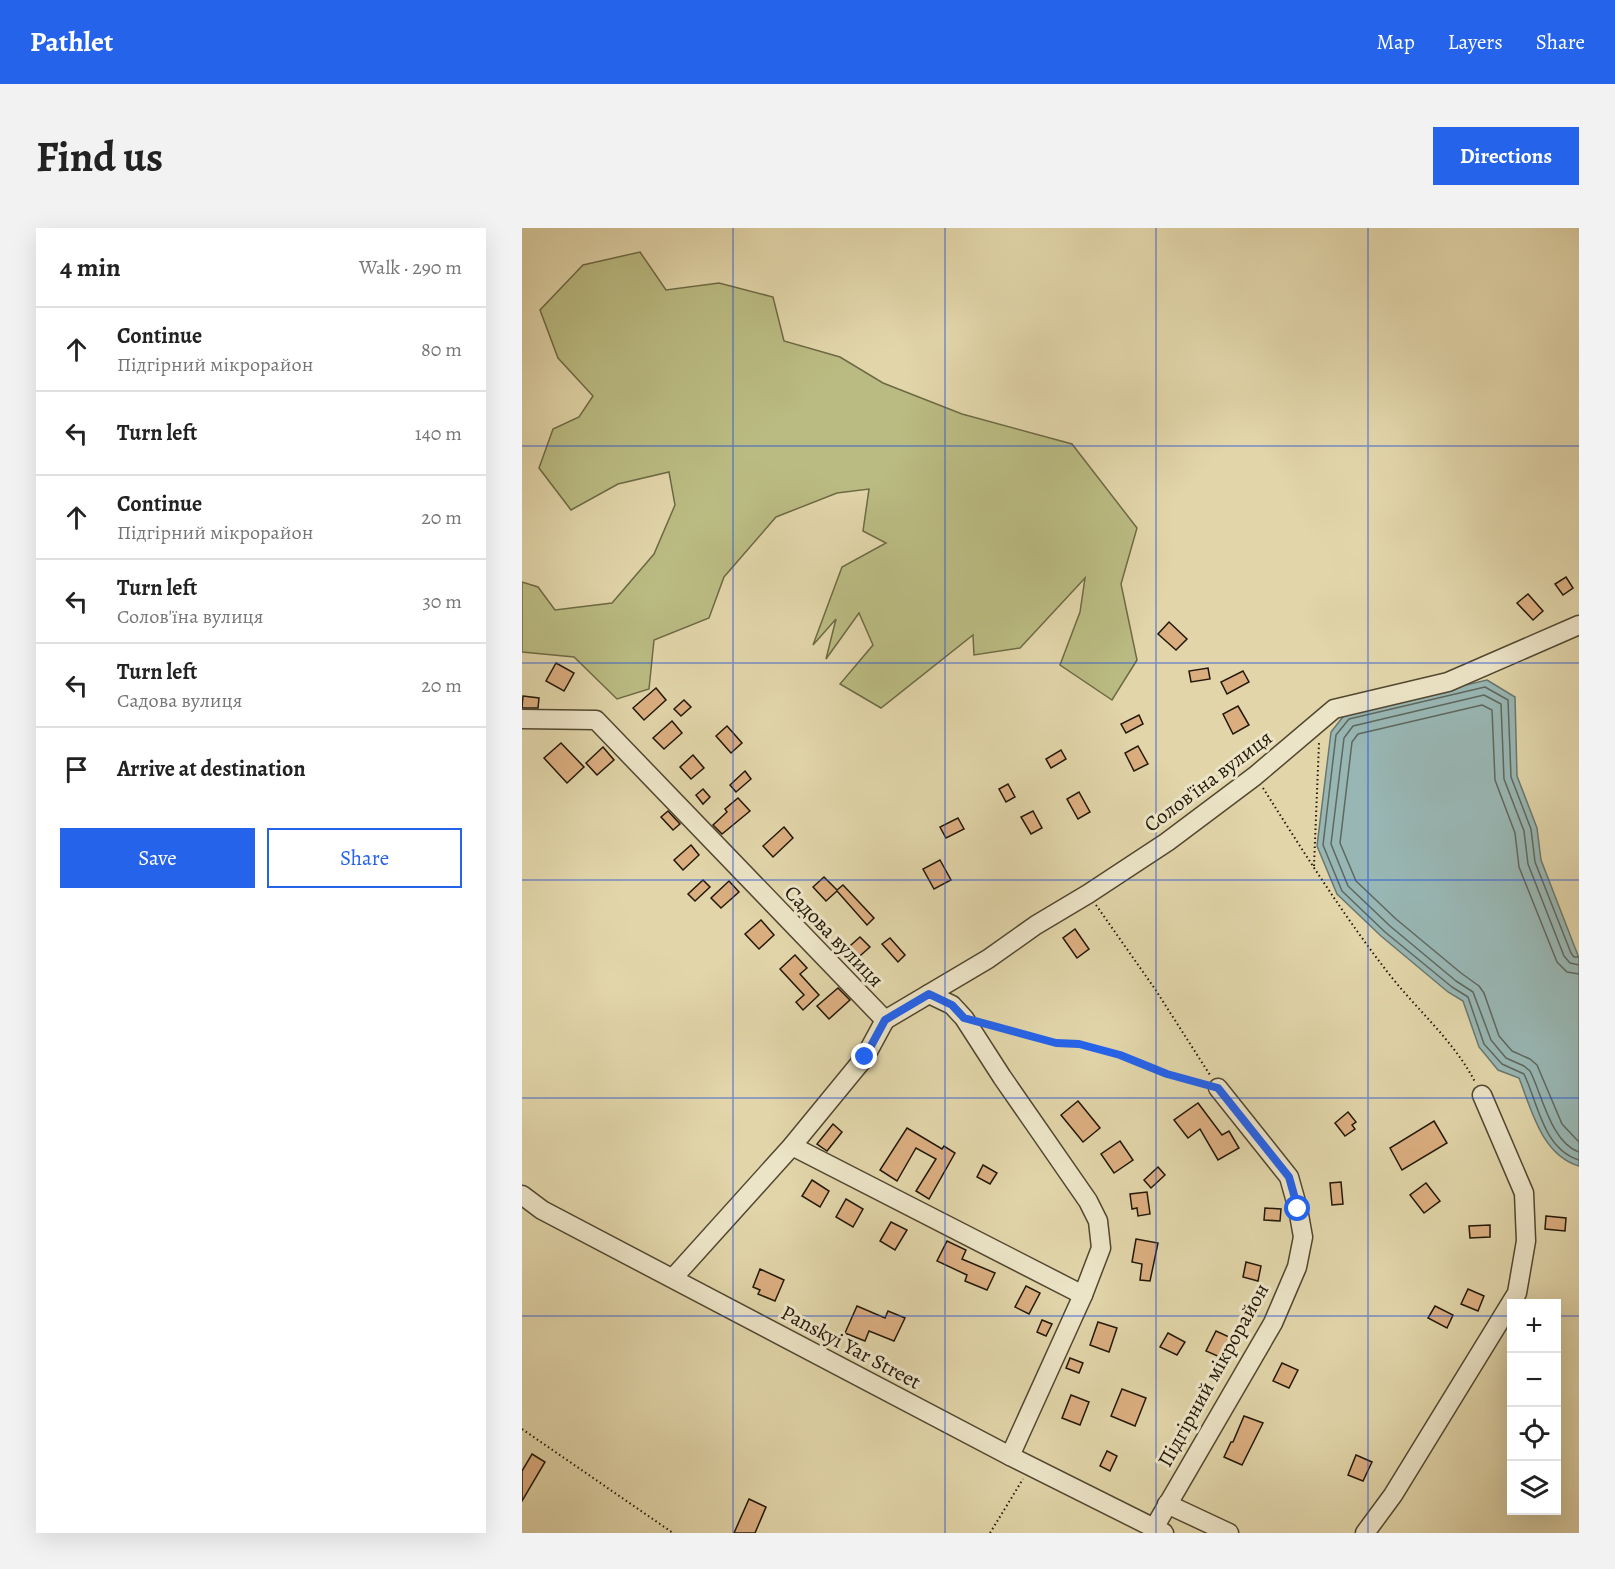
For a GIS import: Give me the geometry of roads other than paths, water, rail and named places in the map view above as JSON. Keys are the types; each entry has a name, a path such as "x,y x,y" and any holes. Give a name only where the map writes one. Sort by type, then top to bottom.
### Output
{"street":[{"name":"Солов'їна вулиця","path":"885,1020 988,959 1036,925 1167,842 1255,776 1334,709 1448,682 1579,625"},
{"name":"Садова вулиця","path":"522,719 596,720 885,1020 865,1057 792,1146 673,1278"},
{"path":"929,994 952,1005 964,1018 1098,1221 1101,1248 1083,1295 1010,1456"},
{"name":"Підгірний мікрорайон","path":"1159,1531 1167,1504 1273,1323 1297,1267 1303,1237 1289,1177 1218,1088"},
{"path":"1365,1533 1393,1495 1517,1293 1526,1241 1524,1193 1482,1095"},
{"path":"792,1146 1083,1295"},
{"name":"Panskyi Yar Street","path":"522,1195 542,1210 1010,1456 1159,1531"},
{"path":"1167,1504 1229,1533"}],"water":[{"path":"1487,680 1515,697 1517,776 1537,828 1541,860 1579,958 1579,1166 1566,1160 1547,1142 1534,1117 1519,1078 1498,1070 1479,1047 1463,1001 1448,992 1381,936 1337,894 1317,846 1331,732 1346,713"}]}
